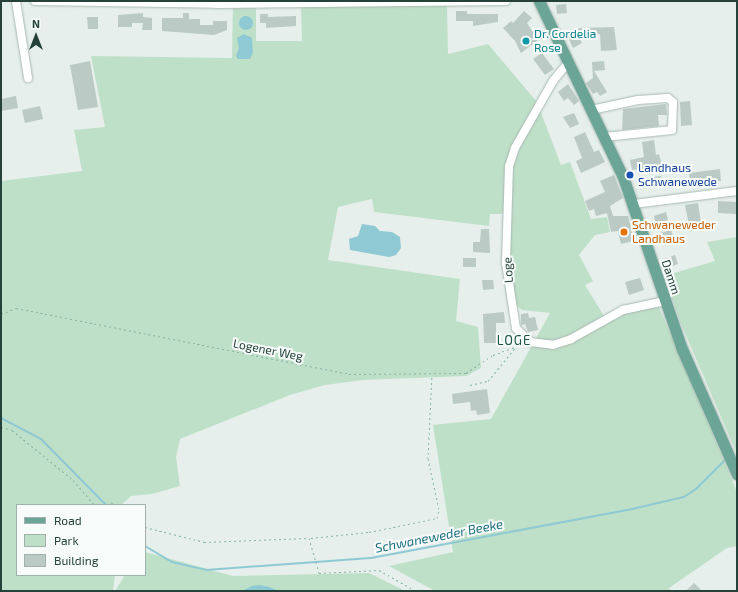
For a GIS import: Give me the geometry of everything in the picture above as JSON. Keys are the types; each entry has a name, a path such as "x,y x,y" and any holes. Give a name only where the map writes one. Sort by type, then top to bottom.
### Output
{"main road":[{"name":"Damm","path":"539,1 604,137 634,204 665,302 682,349 737,474"}],"street":[{"path":"16,1 28,78"},
{"path":"35,1 506,1"},
{"name":"Loge","path":"530,342 514,323 506,263 509,166 515,148 560,70 568,63"},
{"path":"591,110 638,100 668,98 673,102 672,130 604,137"},
{"path":"634,204 737,191"},
{"path":"530,342 553,345 571,339 623,310 665,302"}],"path":[{"name":"Logener Weg","path":"1,314 16,308 349,374 466,373 493,355 530,342"},
{"path":"470,385 488,381 516,347"},
{"path":"146,527 204,542 309,538 369,532 437,518 439,509 428,459 432,374"},
{"path":"1,427 12,430 73,480 94,504"},
{"path":"309,538 316,558 319,573 378,570 416,591"}],"green space":[{"path":"233,1 256,1 256,41 302,41 301,7 447,4 448,54 488,44 537,102 561,165 570,162 591,219 607,217 610,232 595,235 579,255 593,281 585,285 607,321 625,312 659,307 737,492 737,546 727,548 669,588 670,591 435,591 389,566 453,552 433,425 491,419 550,313 522,310 506,297 502,255 503,214 490,214 489,226 374,212 372,199 338,207 328,260 460,279 456,321 478,327 481,368 466,376 363,380 325,385 290,395 180,439 176,457 180,486 152,494 131,496 122,504 16,504 16,576 115,576 113,591 1,591 1,181 82,171 74,130 105,127 91,56 232,58"},
{"path":"737,237 737,454 682,326 664,276 715,261 707,242"},
{"path":"146,552 233,576 369,573 405,591 115,591 124,576 146,576"}],"water":[{"path":"243,16 249,16 253,20 253,26 249,30 243,30 239,26 239,20"},
{"path":"244,34 252,38 253,53 250,59 238,59 236,56 239,48 237,38"},
{"path":"362,224 375,226 380,231 392,232 400,237 401,248 396,255 389,257 350,250 349,239 358,236"},
{"path":"260,585 279,591 242,591 252,586"}],"building":[{"path":"566,4 567,13 557,14 556,5"},
{"path":"456,11 467,11 467,14 498,14 498,22 473,26 473,21 456,21"},
{"path":"524,11 532,18 527,23 538,40 521,53 515,41 503,28 511,21 513,23"},
{"path":"143,13 143,17 152,18 152,30 142,30 143,23 132,23 132,27 118,27 118,15"},
{"path":"183,13 189,13 189,19 200,19 200,25 213,25 213,21 227,21 227,30 214,35 162,31 162,18 183,18"},
{"path":"260,14 268,14 268,17 296,16 296,26 266,28 266,23 260,23"},
{"path":"87,17 98,17 98,29 88,29"},
{"path":"614,27 617,50 601,51 600,34 578,36 582,43 573,48 566,33 580,28"},
{"path":"542,53 554,69 545,75 533,59"},
{"path":"90,61 98,107 78,110 70,65"},
{"path":"604,61 605,70 594,71 607,92 600,96 597,92 593,94 586,83 593,78 592,62"},
{"path":"568,84 579,101 574,105 568,98 564,101 558,92"},
{"path":"16,96 18,108 1,111 1,99"},
{"path":"690,101 692,125 681,126 680,102"},
{"path":"666,104 667,115 658,115 659,126 622,130 623,109"},
{"path":"40,106 43,119 25,123 22,110"},
{"path":"574,113 579,124 570,128 563,117"},
{"path":"585,132 594,152 599,150 605,162 581,173 576,161 582,158 574,137"},
{"path":"654,140 656,155 659,154 662,166 632,170 630,160 644,157 642,142"},
{"path":"720,169 721,181 690,183 689,173"},
{"path":"614,175 623,198 610,206 613,216 628,216 634,241 621,244 618,231 611,232 607,213 596,216 594,209 589,211 585,201 605,192 600,181"},
{"path":"661,176 662,186 651,187 650,177"},
{"path":"718,201 737,202 736,214 718,213"},
{"path":"698,203 702,229 690,231 685,205"},
{"path":"666,212 668,220 656,224 654,216"},
{"path":"481,229 489,229 490,253 473,252 473,242 480,242"},
{"path":"671,230 674,240 663,243 660,233"},
{"path":"675,255 678,264 667,268 664,259"},
{"path":"463,258 476,258 476,267 463,267"},
{"path":"640,278 644,290 629,295 625,282"},
{"path":"482,280 493,280 494,289 483,290"},
{"path":"504,312 505,323 496,323 496,343 484,343 483,314"},
{"path":"528,313 529,318 535,317 538,330 528,332 525,324 521,325 521,314"},
{"path":"487,389 490,413 477,415 476,410 471,411 470,402 453,404 452,394"},
{"path":"694,583 702,591 686,591"}],"waterway":[{"name":"Schwaneweder Beeke","path":"1,418 41,439 105,504"},
{"name":"Schwaneweder Beeke","path":"146,547 172,562 206,570 371,558 632,509 684,497 696,489 724,461"}],"place":[{"name":"Dr. Cordelia Rose","path":"526,41"},
{"name":"Landhaus Schwanewede","path":"630,175"},
{"name":"Schwaneweder Landhaus","path":"624,232"}],"district":[{"name":"LOGE","path":"514,340"}]}
